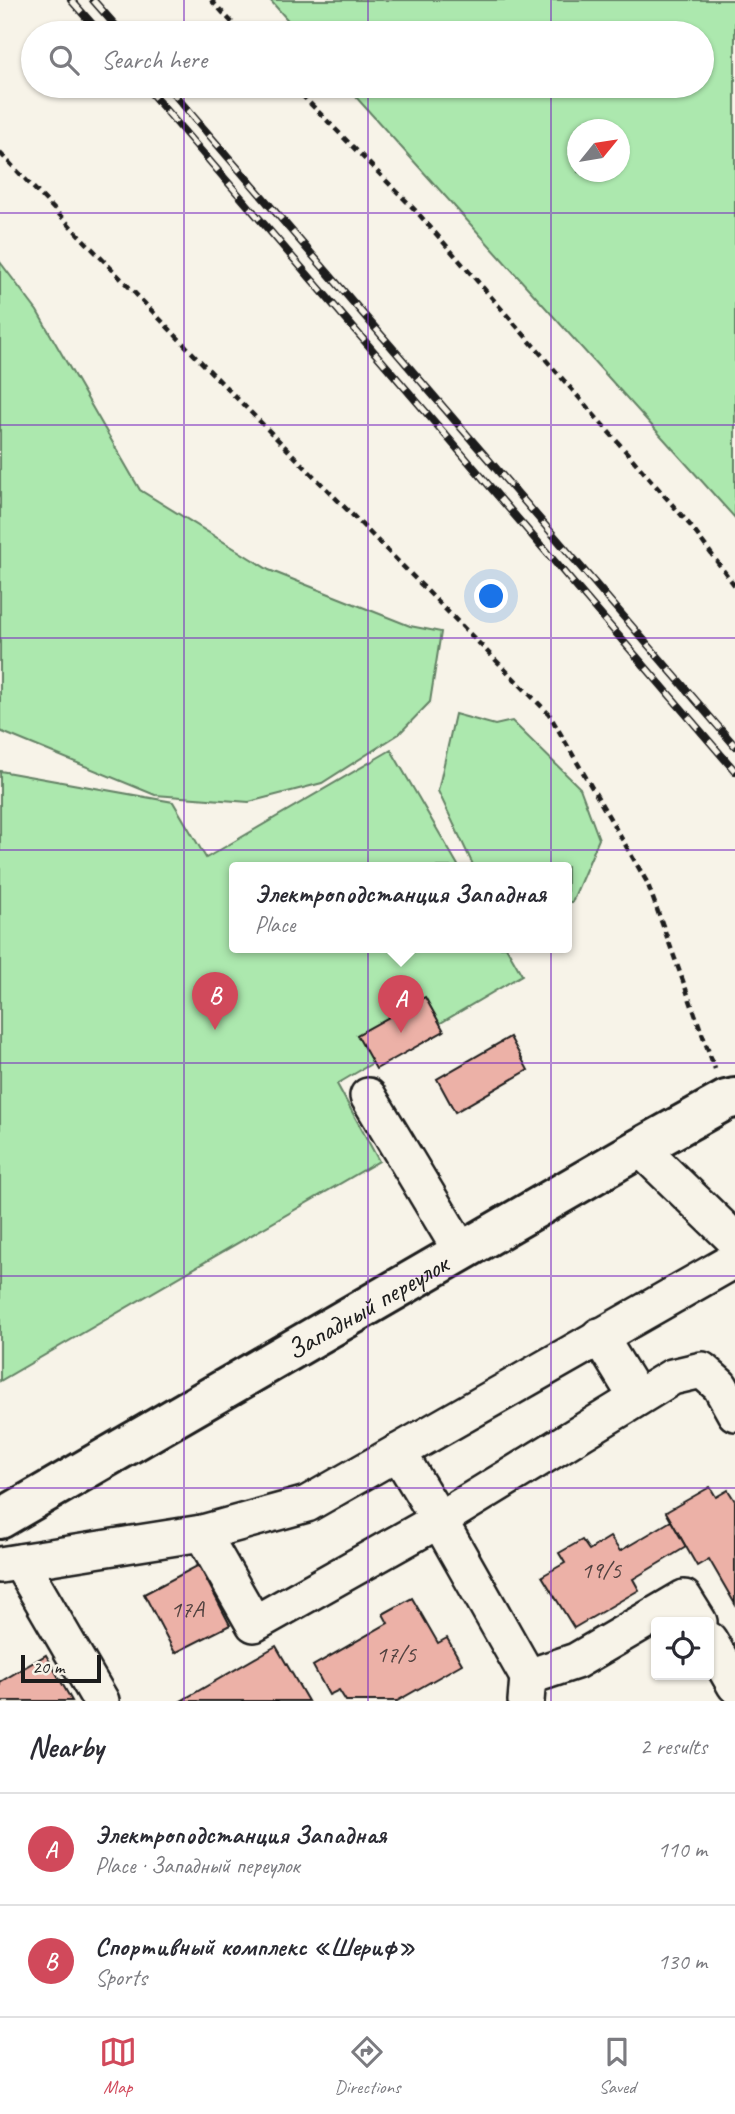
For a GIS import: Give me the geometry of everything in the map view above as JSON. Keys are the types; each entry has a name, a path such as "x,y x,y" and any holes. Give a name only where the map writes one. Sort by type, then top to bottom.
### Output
{"main road":[{"name":"Западный переулок","path":"0,1519 640,1148 731,1099"}],"street":[{"path":"368,1096 461,1251"},
{"path":"640,1148 735,1240"},
{"path":"101,1701 10,1564 202,1533 307,1504 735,1259"},
{"path":"599,1336 637,1398"},
{"path":"202,1533 254,1624 439,1520 672,1377 702,1370 720,1386 735,1413"},
{"path":"398,1452 439,1520 527,1689 651,1617"},
{"path":"651,1617 684,1598 696,1617"},
{"path":"714,1649 735,1685"}],"path":[{"path":"211,0 231,21"},
{"path":"305,98 417,212 690,525 735,586"},
{"path":"0,153 217,378 549,714 647,882 731,1099"}],"green space":[{"path":"270,0 735,0 735,518 357,98 714,98 714,21 288,21"},
{"path":"0,262 37,311 140,490 269,570 410,626 441,632 430,702 399,734 322,783 249,802 155,795 0,731"},
{"path":"455,714 495,725 512,721 580,788 599,839 572,902 572,862 472,862 438,791"},
{"path":"391,750 456,862 229,862 229,953 509,953 522,975 337,1084 379,1161 0,1381 0,771 173,802 206,858"}],"building":[{"path":"425,997 444,1031 376,1069 357,1035"},
{"path":"510,1037 528,1070 455,1112 437,1079"},
{"path":"710,1487 716,1497 728,1490 735,1501 735,1604 709,1559 697,1566 666,1512"},
{"path":"671,1521 686,1547 633,1579 639,1590 574,1628 542,1576 565,1563 559,1553 582,1540 589,1550 610,1537 620,1551"},
{"path":"199,1565 230,1625 175,1653 144,1594"},
{"path":"412,1598 438,1643 447,1638 462,1664 397,1701 346,1701 339,1690 329,1695 313,1666 388,1623 383,1614"},
{"path":"276,1646 308,1701 181,1701"},
{"path":"46,1655 72,1701 0,1701 0,1682"}],"railway":[{"path":"71,0 89,21"},
{"path":"93,0 111,21"},
{"path":"155,98 735,771"},
{"path":"177,98 735,746"}],"place":[{"name":"Спортивный комплекс «Шериф»","path":"215,1030"},
{"name":"Электроподстанция Западная","path":"401,1033"}]}
